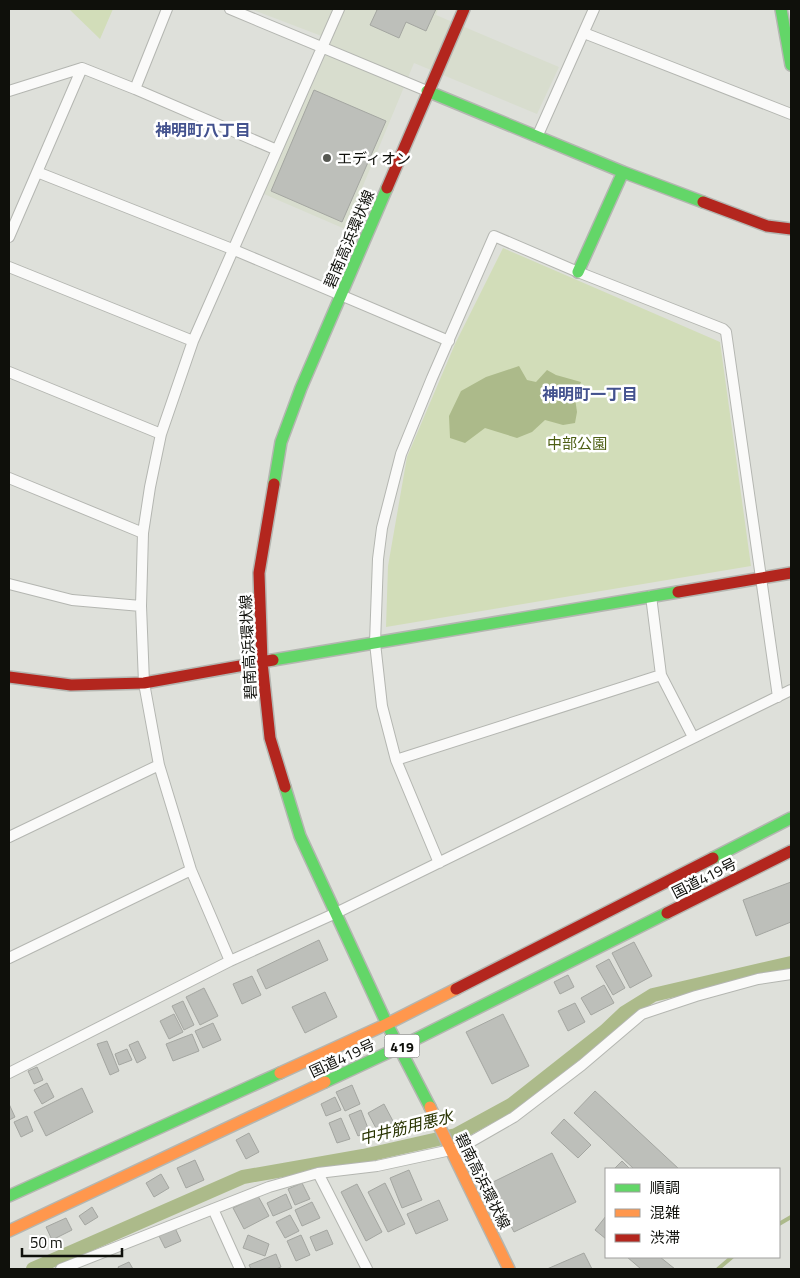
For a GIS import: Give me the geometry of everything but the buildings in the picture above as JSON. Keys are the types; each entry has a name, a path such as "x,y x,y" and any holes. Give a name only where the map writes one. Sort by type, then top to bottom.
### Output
{"main road":[{"name":"碧南高浜環状線","path":"464,9 301,388 281,442 259,573 262,662 270,738 300,836 387,1024 441,1128 509,1269"},
{"path":"782,9 791,65"},
{"path":"427,92 623,172 767,226 791,229"},
{"path":"578,272 623,172"},
{"path":"9,677 71,685 144,683 791,572"},
{"name":"国道419号","path":"9,1196 387,1024 791,818"},
{"name":"国道419号","path":"9,1231 400,1047 791,851"}],"street":[{"path":"135,89 167,9"},
{"path":"230,9 427,92"},
{"path":"230,961 191,870 159,765 144,683 141,606 143,533 161,434 193,341 339,9"},
{"path":"537,137 594,9"},
{"path":"584,33 791,114"},
{"path":"9,237 82,68"},
{"path":"9,91 82,68 277,150"},
{"path":"37,172 232,249 449,341"},
{"path":"439,863 396,760 382,706 375,643 378,559 382,528 401,454 494,236 578,272 723,329 726,332 778,697"},
{"path":"9,267 193,341"},
{"path":"9,372 161,434"},
{"path":"9,478 143,533"},
{"path":"9,584 72,600 141,606"},
{"path":"651,596 661,675 693,737"},
{"path":"396,760 661,675"},
{"path":"9,1073 230,961 336,913 791,690"},
{"path":"9,837 159,765"},
{"path":"9,958 191,870"},
{"path":"61,1269 269,1187 318,1173 377,1166 460,1148 514,1117 582,1065 642,1014 696,996 758,979 791,974"},
{"path":"318,1173 367,1269"},
{"path":"213,1208 240,1269"}],"shaded area":[{"path":"251,9 438,9 436,15 559,67 537,114 414,63 345,229 264,194 332,40"},
{"path":"519,366 527,380 536,382 547,370 556,375 581,382 575,398 577,412 575,423 563,425 545,420 532,432 517,438 485,428 465,443 450,438 449,416 461,391 486,377"}],"green space":[{"path":"69,9 113,9 100,39"},
{"name":"中部公園","path":"503,248 720,342 751,566 386,627 388,566 407,457 455,344"}],"waterway":[{"name":"中井筋用悪水","path":"33,1269 243,1177 363,1156 456,1135 511,1105 605,1031 624,1013 653,995 791,963"},
{"path":"780,1223 791,1217"},
{"path":"718,1269 731,1258"}],"traffic: fast":[{"path":"781,9 791,65"},
{"path":"427,91 623,172 703,202"},
{"path":"578,272 623,172"},
{"path":"274,484 281,442 301,388 387,188"},
{"path":"273,660 678,592"},
{"path":"285,787 300,836 387,1024 430,1107"},
{"path":"713,858 791,818"},
{"path":"325,1082 400,1047 667,913"},
{"path":"9,1196 280,1073"}],"traffic: slow":[{"path":"280,1073 387,1024 456,989"},
{"path":"9,1231 325,1082"},
{"path":"430,1107 509,1269"}],"traffic: jam":[{"path":"387,188 464,9"},
{"path":"703,202 767,226 791,229"},
{"path":"274,484 259,573 262,662 270,738 285,787"},
{"path":"678,592 791,573"},
{"path":"9,677 71,685 144,683 273,660"},
{"path":"667,913 791,851"},
{"path":"456,989 713,858"}],"place":[{"name":"エディオン","path":"327,158"}],"district":[{"name":"神明町八丁目","path":"203,130"},
{"name":"神明町一丁目","path":"590,394"}]}
